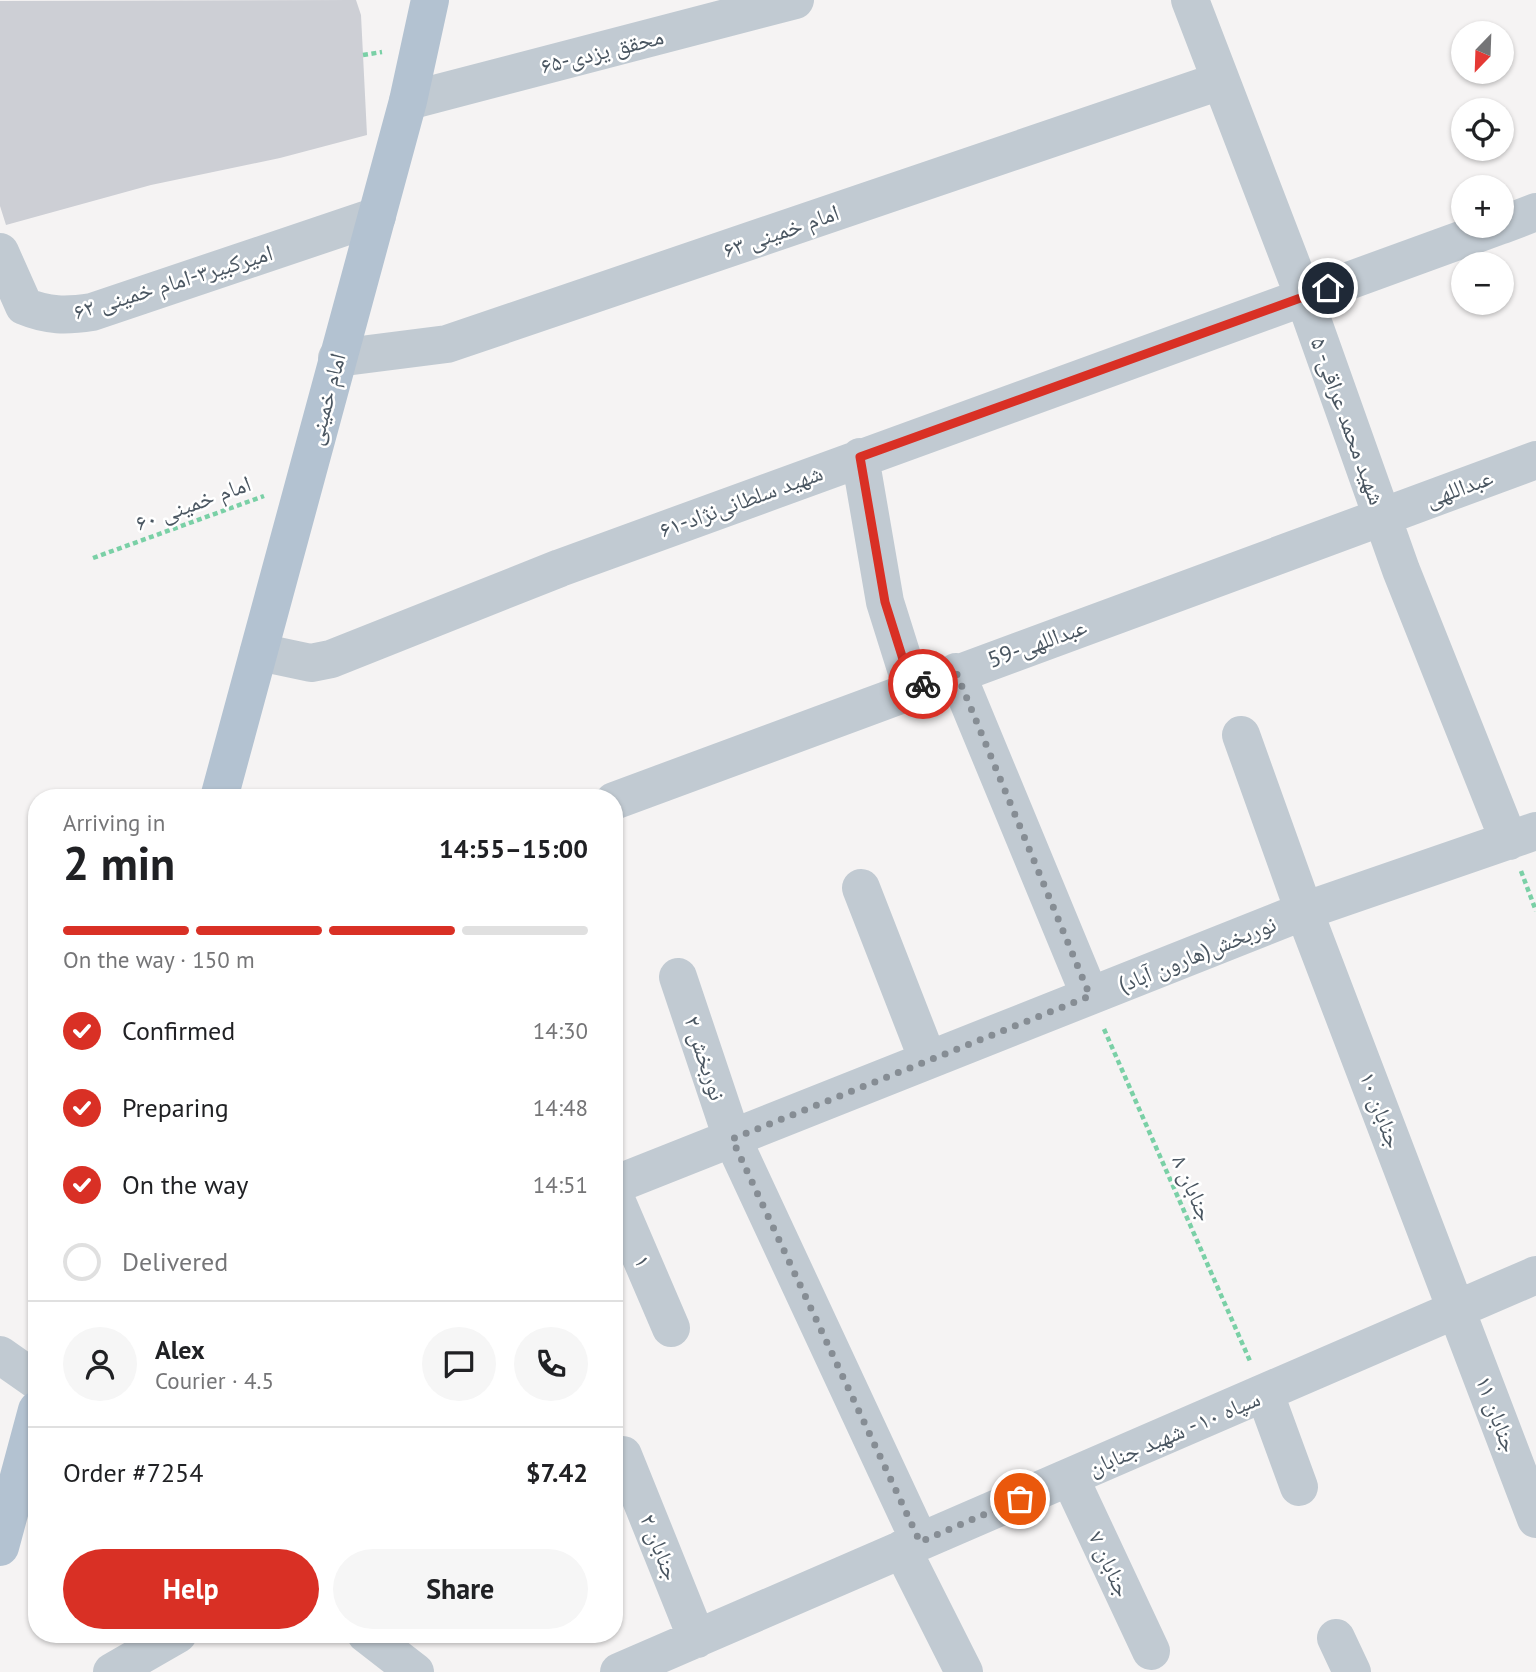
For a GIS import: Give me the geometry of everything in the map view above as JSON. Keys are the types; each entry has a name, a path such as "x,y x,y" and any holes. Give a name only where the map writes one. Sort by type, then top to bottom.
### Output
{"main road":[{"name":"امام خمینی","path":"221,789 408,101 430,0"},
{"path":"0,1547 28,1443"}],"street":[{"name":"محقق یزدی-۶۵","path":"408,101 796,0"},
{"name":"شهید محمد عراقی- ۵","path":"1190,0 1304,297 1401,570 1523,836"},
{"name":"امام خمینی ۶۳","path":"337,358 447,344 1220,81"},
{"name":"شهید سلطانی‌نژاد-۶۱","path":"1514,220 1536,212"},
{"name":"امیرکبیر۳-امام خمینی ۶۲","path":"0,252 24,306 41,314 63,316 92,312 377,216"},
{"name":"شهید سلطانی‌نژاد-۶۱","path":"259,652 311,663 331,659 560,568 1465,238"},
{"path":"860,457 885,602 912,688"},
{"name":"عبداللهی","path":"1383,516 1536,460"},
{"name":"عبداللهی-59","path":"623,797 1383,516"},
{"path":"956,672 1090,996"},
{"name":"جنابان ۱۰","path":"1241,735 1304,911 1458,1310"},
{"name":"نوربخش(هارون آباد)","path":"623,1181 1304,911 1523,836"},
{"path":"861,888 928,1060"},
{"name":"نوربخش ۲","path":"678,977 732,1139 964,1672"},
{"name":"۱","path":"623,1216 671,1328"},
{"name":"سپاه ۱۰ - شهید جنابان","path":"619,1672 1536,1275"},
{"name":"جنابان ۱۱","path":"1458,1310 1536,1519"},
{"path":"0,1355 28,1375"},
{"path":"1265,1394 1299,1487"},
{"name":"جنابان ۲","path":"624,1455 697,1639"},
{"name":"جنابان ۷","path":"1070,1478 1151,1651"},
{"path":"1336,1638 1352,1672"},
{"path":"112,1672 162,1643"},
{"path":"378,1643 415,1672"}],"path":[{"name":"امام خمینی ۶۰","path":"93,558 305,482"},
{"name":"جنابان ۸","path":"1090,996 1265,1394"}],"building":[{"path":"356,0 361,15 367,135 280,158 151,185 6,225 0,206 0,1"}],"way so far":[{"path":"923,684 956,672 1090,996 732,1139 920,1542 1020,1499"}],"route":[{"path":"923,684 912,688 885,602 860,457 1328,288"}]}
